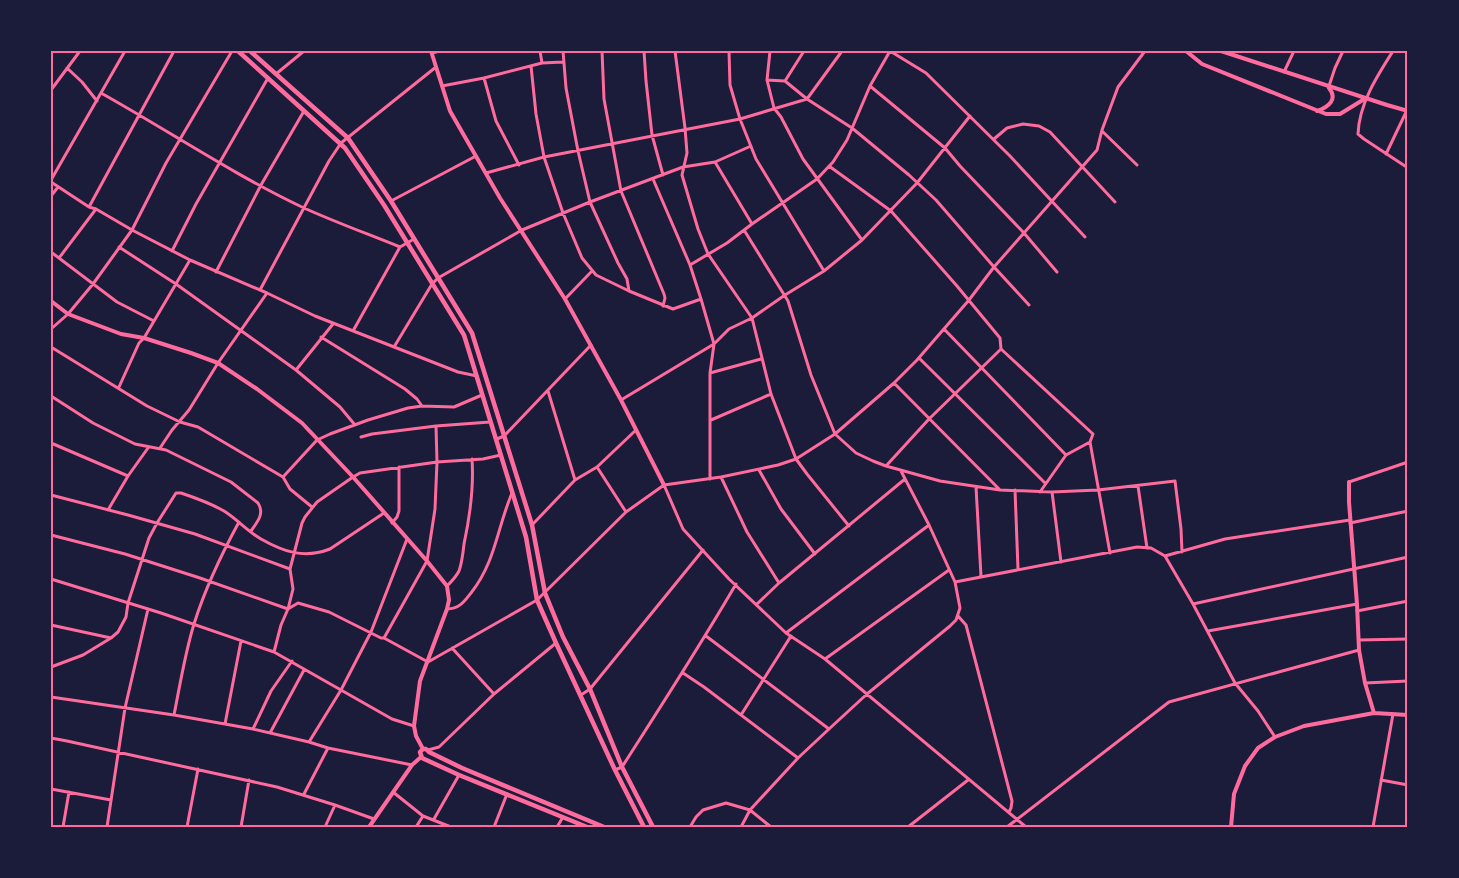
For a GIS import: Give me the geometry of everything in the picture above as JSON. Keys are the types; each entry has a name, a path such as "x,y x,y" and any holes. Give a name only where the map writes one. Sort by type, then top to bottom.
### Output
{"main road":[{"path":"238,51 342,143 408,242 464,335 526,537 537,600 615,770 644,827"},
{"path":"250,51 348,138 391,201 472,332 532,525 545,593 563,637 590,689 622,766 653,827"},
{"path":"423,758 429,757 427,750"},
{"path":"587,827 459,775 423,758 420,752 427,750 462,768 604,827"}],"street":[{"path":"51,90 80,51"},
{"path":"125,51 51,181 89,207 216,272 267,293 333,324 458,372 478,376"},
{"path":"89,207 174,51"},
{"path":"51,329 68,314 93,284 132,230 166,163 232,51"},
{"path":"276,74 304,51"},
{"path":"440,51 432,52 450,111 500,198 565,299 591,345 664,485 683,529 729,579 786,633 825,659 1026,827"},
{"path":"540,51 542,63"},
{"path":"562,51 566,88 590,202 629,283 629,290"},
{"path":"602,51 604,99 621,191 664,294 663,306"},
{"path":"644,51 652,135 663,175"},
{"path":"675,51 687,153 682,175 698,229 708,254 752,318 771,394 796,459 849,526"},
{"path":"729,51 730,85 740,118 756,159 824,271"},
{"path":"770,51 767,80 774,108 781,117 803,159 862,240"},
{"path":"785,81 804,51"},
{"path":"486,173 544,157 740,118 807,99 842,51"},
{"path":"690,265 727,243 817,179 833,162 847,140 870,86 890,51 926,73 994,139 1085,237"},
{"path":"428,662 537,600 626,512 664,485 710,479 778,465 796,459 835,434 894,383 919,358 969,300 994,267 1097,150 1102,130 1118,87 1145,51"},
{"path":"1186,51 1202,64 1326,114 1340,114 1366,98"},
{"path":"1221,51 1407,110 1386,154"},
{"path":"1240,58 1243,51"},
{"path":"1284,72 1294,51"},
{"path":"1318,111 1331,103 1333,96 1329,86 1342,51"},
{"path":"1393,51 1366,98 1358,123 1358,134 1408,168"},
{"path":"442,86 484,78 542,63 563,62"},
{"path":"531,66 536,114 544,157 563,213 582,258 592,271 602,278 669,309 676,309 701,299"},
{"path":"260,290 329,161 342,143 436,67"},
{"path":"67,68 82,82 97,102"},
{"path":"172,250 268,78"},
{"path":"484,78 496,121 519,164"},
{"path":"767,80 785,81 807,99 852,128 917,183 936,200 1029,305"},
{"path":"870,86 945,148 1024,233 1057,272"},
{"path":"101,93 140,114 220,163 305,208 400,247"},
{"path":"216,272 261,185 304,111"},
{"path":"621,400 714,344 729,330 752,318 824,271 862,240 891,211 917,183 970,116"},
{"path":"994,139 1007,128 1023,124 1039,126 1050,132 1115,202"},
{"path":"1102,130 1137,165"},
{"path":"394,347 432,284 438,278 522,230 663,175 683,168 715,162 751,146"},
{"path":"391,201 476,156"},
{"path":"715,162 752,224"},
{"path":"829,166 891,211 1000,338 1000,349 929,419 886,466"},
{"path":"653,179 690,265 714,344 710,373 710,479"},
{"path":"51,196 58,187"},
{"path":"59,258 96,209"},
{"path":"744,230 785,295 811,375 835,434 856,452 886,466 940,481 1000,490 1040,492 1098,490 1175,481 1182,552"},
{"path":"353,331 400,247 414,239"},
{"path":"119,247 176,284 296,370 340,407 355,425"},
{"path":"51,252 117,302 154,321"},
{"path":"119,387 139,343 144,338 190,260"},
{"path":"565,299 592,271"},
{"path":"160,448 189,410 240,330 267,293"},
{"path":"51,301 68,314 121,334 144,338 218,363 257,389 302,423 353,477 427,561 447,586 449,600 420,681 414,726 416,736 427,750 439,747 494,694 556,643"},
{"path":"296,370 333,324"},
{"path":"944,330 1066,455"},
{"path":"321,337 405,389 422,406"},
{"path":"497,438 504,436 591,345"},
{"path":"51,348 119,387 147,406 180,422 198,427 283,477 290,489 312,507"},
{"path":"1000,349 1093,434 1090,442 1110,553"},
{"path":"919,358 1045,484"},
{"path":"710,373 761,359"},
{"path":"894,383 1000,490"},
{"path":"548,390 575,480"},
{"path":"711,420 771,394"},
{"path":"283,477 317,440 355,425 408,408 422,406 454,407 483,395"},
{"path":"51,396 93,422 135,444 148,448 160,448 231,482 261,507 261,515 251,531"},
{"path":"361,437 436,426 490,422"},
{"path":"384,638 427,561 435,509 436,426"},
{"path":"532,525 575,480 597,467 636,430"},
{"path":"1040,492 1066,455 1090,442"},
{"path":"51,443 128,476"},
{"path":"108,510 128,476 148,448"},
{"path":"274,652 281,625 288,609 292,589 290,569 294,553 302,523 312,507 360,473 437,462 483,459 502,455"},
{"path":"447,586 458,571 467,533 473,476 472,459"},
{"path":"1374,713 1365,684 1359,650 1349,482 1408,462"},
{"path":"392,523 399,511 399,467"},
{"path":"597,467 626,512"},
{"path":"759,470 781,508 815,554"},
{"path":"741,827 750,810 798,758 867,694 950,626 958,616 960,604 955,582 929,524 900,470"},
{"path":"721,477 746,532 779,583"},
{"path":"756,604 905,479"},
{"path":"1138,486 1146,548"},
{"path":"976,487 981,576"},
{"path":"1015,490 1018,569"},
{"path":"51,666 83,655 118,632 126,617 128,603 149,538 174,496 180,492 216,507 261,538 294,553 310,554 330,549 384,512"},
{"path":"447,609 453,609 462,604 482,578 495,547 512,492"},
{"path":"1052,492 1061,562"},
{"path":"51,495 157,523 226,545 290,569"},
{"path":"1165,556 1225,539 1350,522 1408,511"},
{"path":"174,715 194,624 209,581 239,522"},
{"path":"786,633 929,524"},
{"path":"51,535 126,554 288,609"},
{"path":"309,742 341,690 371,632 407,538"},
{"path":"955,582 1136,547 1151,548 1165,556 1235,683 1258,711 1275,737"},
{"path":"581,695 590,689 702,550"},
{"path":"1193,604 1408,557"},
{"path":"825,659 949,570"},
{"path":"51,580 148,609 274,652 392,719 414,726"},
{"path":"615,770 622,766 683,673 736,584"},
{"path":"1357,611 1408,601"},
{"path":"288,609 298,603 330,612 428,662"},
{"path":"1207,631 1357,604"},
{"path":"108,826 126,708 148,609"},
{"path":"958,616 966,625 1012,801 1009,812"},
{"path":"51,625 111,638"},
{"path":"706,636 829,729"},
{"path":"741,715 791,636"},
{"path":"1359,640 1408,639"},
{"path":"225,724 241,641"},
{"path":"452,648 494,694"},
{"path":"1007,827 1169,702 1359,650"},
{"path":"253,729 271,691 292,661"},
{"path":"270,733 304,669"},
{"path":"683,673 798,758"},
{"path":"1365,684 1408,681"},
{"path":"51,697 253,729 328,748 412,765"},
{"path":"1231,827 1234,794 1245,766 1258,748 1275,737 1304,726 1374,713 1408,715"},
{"path":"1373,827 1393,714"},
{"path":"51,738 249,780 304,794 374,819"},
{"path":"304,794 328,748"},
{"path":"369,827 412,765 423,758"},
{"path":"186,827 198,769"},
{"path":"434,819 459,775"},
{"path":"241,827 249,780"},
{"path":"908,827 969,780"},
{"path":"1381,780 1408,785"},
{"path":"51,789 111,800"},
{"path":"63,827 69,792"},
{"path":"394,792 423,816 451,827"},
{"path":"494,827 507,794"},
{"path":"690,827 703,810 726,803 750,810 771,827"},
{"path":"325,827 335,805"},
{"path":"416,827 423,816"},
{"path":"557,827 563,817"}]}
